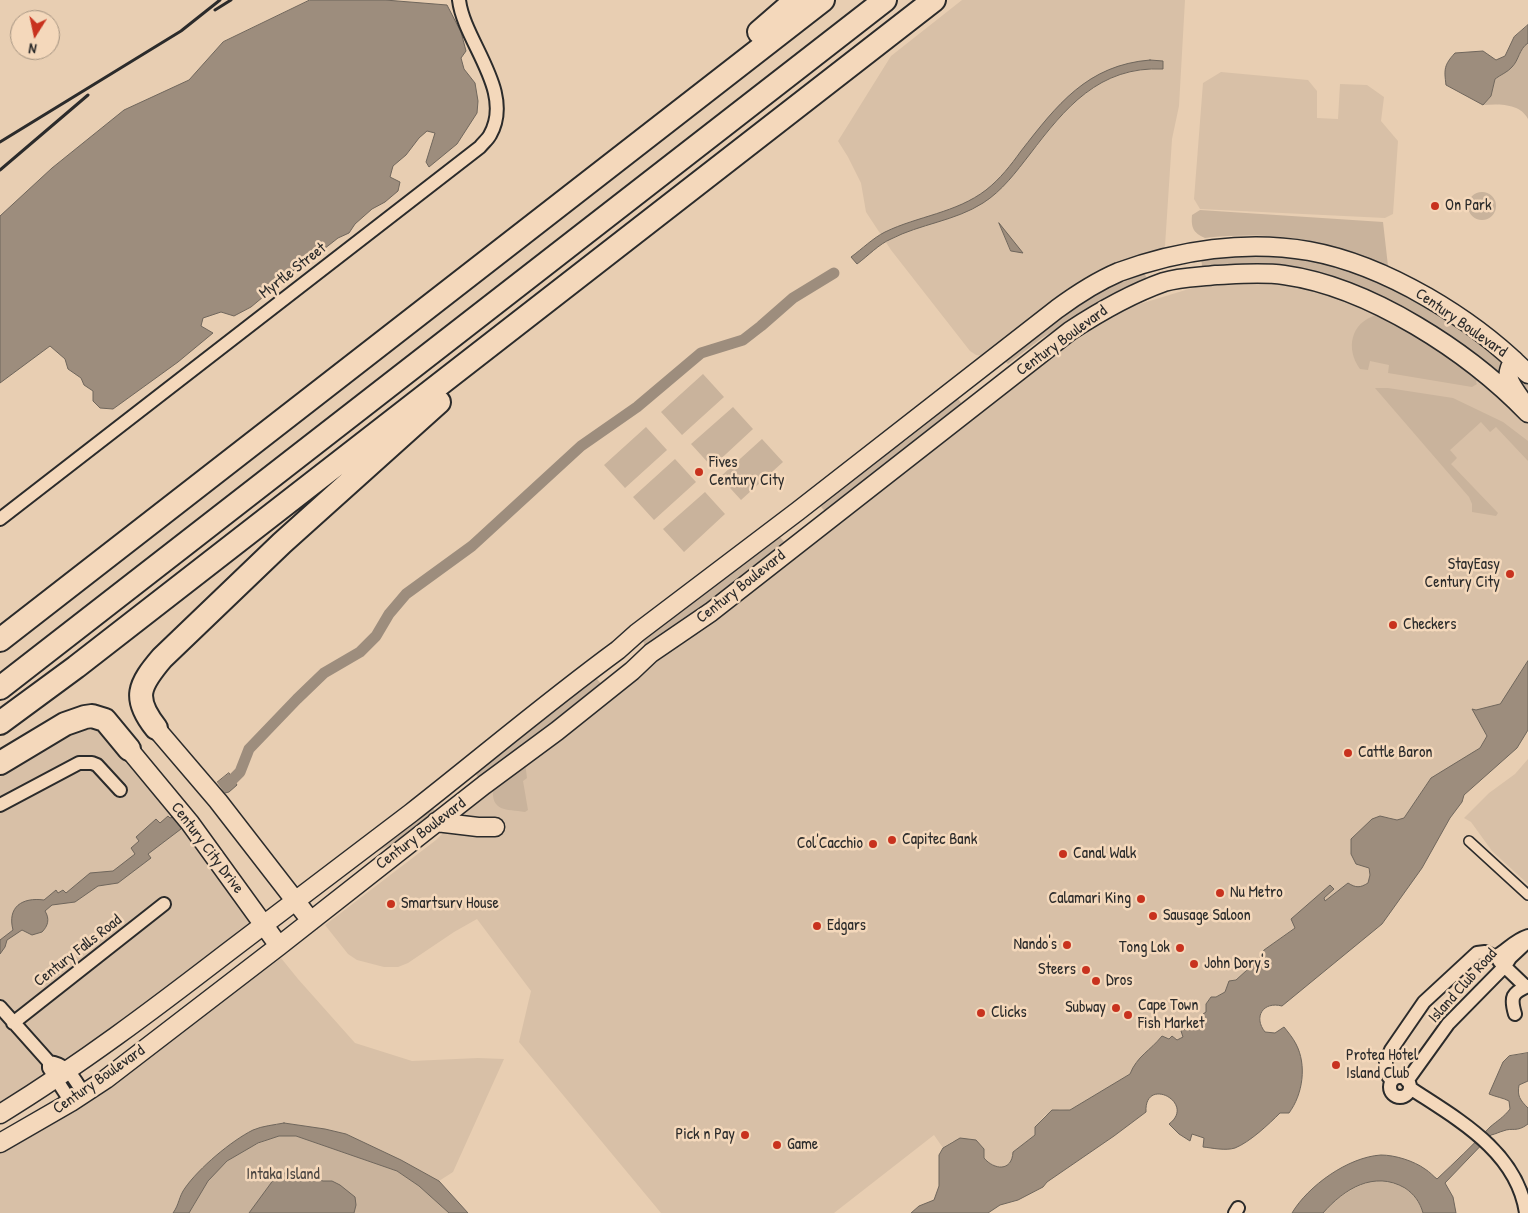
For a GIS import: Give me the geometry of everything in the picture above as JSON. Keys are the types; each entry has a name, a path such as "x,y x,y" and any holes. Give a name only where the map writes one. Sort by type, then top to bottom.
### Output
{"highway":[{"path":"620,158 716,69 796,0"},
{"path":"0,640 823,0"},
{"path":"0,688 885,0"},
{"path":"0,722 76,667 934,0"},
{"path":"158,730 143,709 140,701 140,692 147,675 162,658 282,543 609,252"},
{"path":"0,763 65,724 92,716 105,720 131,751"}],"main road":[{"name":"Century Boulevard","path":"0,1114 63,1074 264,926 412,812 637,633 798,511 1057,308 1118,273 1170,256 1196,251 1260,247 1310,251 1369,269 1432,300 1462,320 1514,360 1528,374"},
{"name":"Century Boulevard","path":"0,1144 106,1079 436,822 557,731 632,671 651,653 711,612 1070,331 1113,304 1164,282 1199,277 1259,273 1331,286 1389,312 1442,343 1493,381 1528,413"},
{"path":"1514,360 1508,369 1508,379 1528,408"},
{"path":"158,730 213,795 311,921"},
{"name":"Century City Drive","path":"131,751 185,816 279,946"},
{"path":"436,822 496,827"}],"street":[{"name":"Myrtle Street","path":"0,519 480,147 490,136 495,124 496,98 485,64 463,18 459,0"},
{"path":"0,805 79,763 97,765 120,790"},
{"path":"1469,841 1528,895"},
{"name":"Century Falls Road","path":"13,1023 164,904"},
{"name":"Island Club Road","path":"1392,1081 1386,1070 1386,1061 1391,1050 1424,1002 1478,953 1485,952 1495,957 1504,952 1515,941 1528,936"},
{"name":"Island Club Road","path":"1409,1084 1448,1024 1528,941"},
{"path":"1495,957 1527,986 1516,992 1513,997 1512,1005 1515,1014"},
{"path":"0,1007 49,1062 49,1068 63,1074 77,1098"},
{"path":"1409,1084 1408,1092 1403,1096 1396,1096 1391,1091 1390,1084 1398,1077 1409,1084 1478,1134 1504,1162 1517,1182 1525,1204 1526,1213"}],"shaded area":[{"path":"310,0 385,0 447,5 461,32 466,51 461,58 464,69 475,83 478,101 477,113 457,144 429,167 426,162 435,133 427,131 406,155 393,166 390,177 400,182 398,191 385,202 372,209 355,224 349,233 338,238 301,267 288,273 281,282 251,307 234,316 221,312 203,318 201,326 213,333 178,362 113,409 100,408 93,401 93,391 84,385 81,378 68,369 65,359 50,346 0,383 0,216 52,168 124,110 189,80 223,42"},
{"path":"962,0 1185,0 1179,106 1172,139 1165,246 1158,254 983,356 976,355 970,351 891,250 866,212 861,183 838,141 891,56"},
{"path":"1528,25 1528,43 1512,67 1495,79 1491,96 1483,105 1446,85 1446,68 1455,53 1483,51 1496,60 1505,56 1514,37"},
{"path":"1150,60 1163,61 1163,69 1140,70 1120,75 1102,82 1086,93 1057,121 1008,181 983,203 961,214 891,239 857,264 851,257 885,232 950,209 974,198 1001,177 1047,118 1075,90 1108,70 1128,63"},
{"path":"1221,72 1308,80 1317,91 1317,118 1338,119 1340,84 1367,85 1384,97 1381,121 1398,141 1393,214 1385,218 1200,209 1194,199 1203,83"},
{"path":"999,223 1023,253 1011,251"},
{"path":"1284,281 1353,302 1438,347 1528,420 1528,661 1500,704 1476,710 1478,720 1487,736 1480,748 1426,785 1404,818 1397,820 1388,817 1363,828 1351,839 1351,854 1368,868 1370,875 1368,883 1362,887 1353,887 1348,884 1326,901 1323,898 1334,889 1330,885 1295,927 1264,950 1258,960 1225,992 1209,1000 1206,1004 1207,1009 1203,1023 1193,1024 1182,1031 1183,1037 1181,1039 1162,1037 1135,1063 1130,1074 1070,1110 1060,1109 1045,1115 1035,1127 1035,1135 1013,1152 1013,1159 1008,1165 994,1166 984,1158 953,1141 943,1148 934,1135 834,1213 661,1213 519,1042 531,991 477,919 408,963 398,967 384,967 357,960 348,954 325,925 436,840 469,807 525,762 1072,336 1107,314 1202,285"},
{"path":"1528,661 1528,730 1517,748 1464,795 1462,802 1450,818 1422,868 1382,924 1282,1006 1270,1006 1262,1012 1260,1021 1265,1032 1275,1033 1284,1027 1296,1044 1302,1061 1302,1079 1298,1097 1289,1113 1280,1113 1247,1142 1235,1148 1215,1149 1203,1147 1204,1138 1192,1134 1190,1141 1179,1134 1169,1124 1176,1116 1177,1108 1174,1101 1160,1094 1153,1095 1148,1101 1146,1112 1047,1182 1043,1187 1018,1200 1000,1205 988,1213 911,1213 919,1206 934,1200 939,1186 939,1155 943,1148 960,1138 976,1140 984,1149 984,1158 988,1162 997,1167 1006,1166 1012,1158 1013,1152 1035,1135 1035,1127 1052,1110 1070,1110 1130,1074 1140,1058 1162,1036 1169,1039 1172,1036 1177,1040 1183,1037 1181,1031 1192,1026 1192,1024 1203,1023 1206,1004 1211,997 1216,997 1225,992 1229,981 1236,980 1258,960 1264,950 1295,928 1291,919 1330,885 1334,889 1324,898 1325,901 1348,883 1358,887 1368,883 1369,868 1356,864 1351,854 1351,839 1372,819 1380,816 1397,820 1404,818 1431,778 1480,748 1487,736 1472,709 1476,710 1500,704"},
{"path":"88,729 97,731 107,737 121,757 135,766 184,828 253,923 88,1051 0,1106 0,777 76,731"},
{"path":"1528,759 1528,884 1492,851 1471,822 1464,818 1489,793 1515,774"},
{"path":"229,773 237,785 148,854 151,858 118,883 98,886 75,902 52,905 45,911 48,922 42,932 32,935 22,930 7,940 0,954 0,940 13,930 12,915 18,905 29,900 44,900 56,890 58,893 63,890 66,893 90,873 113,871 135,854 131,848 139,841 136,837 156,819 160,823 168,816 170,818 175,816"},
{"path":"281,958 355,1043 412,1061 478,1058 504,1059 453,1172 439,1181 401,1160 346,1134 284,1123 255,1129 204,1166 183,1190 178,1207 173,1213 0,1213 0,1154 57,1122"},
{"path":"1528,1053 1528,1081 1519,1085 1518,1092 1521,1100 1528,1108 1528,1124 1517,1129 1491,1135 1445,1183 1453,1197 1456,1213 1423,1213 1418,1202 1408,1190 1393,1183 1382,1181 1360,1185 1350,1190 1340,1196 1323,1213 1292,1213 1318,1183 1343,1167 1368,1157 1386,1155 1404,1159 1421,1166 1437,1179 1510,1109 1509,1101 1489,1094 1503,1062 1509,1056"},
{"path":"284,1123 346,1134 401,1160 439,1181 468,1213 449,1213 419,1186 397,1171 296,1136 279,1136 258,1143 227,1161 208,1181 189,1213 173,1213 183,1191 191,1180 226,1148 253,1130"},
{"path":"284,1173 332,1181 340,1185 355,1197 354,1213 249,1213 274,1179"}],"green space":[{"path":"1528,43 1528,119 1520,110 1514,107 1483,105 1491,96 1495,79 1512,67"},
{"path":"1482,192 1492,196 1496,206 1492,216 1482,220 1472,216 1468,206 1472,196"},
{"path":"1200,210 1383,222 1388,266 1343,249 1298,239 1253,236 1205,238 1195,232 1192,223 1192,215"},
{"path":"1233,253 1262,254 1310,260 1370,278 1399,292 1426,307 1479,342 1528,382 1528,404 1445,337 1259,265 1202,266 1201,257"},
{"path":"1145,274 1148,282 1065,324 1042,338 1008,364 1003,359 1046,324 1081,301"},
{"path":"1376,315 1403,325 1430,341 1478,378 1477,384 1472,387 1388,373 1389,365 1370,361 1368,370 1360,369 1353,353 1353,337 1361,324"},
{"path":"703,374 724,397 682,435 661,412"},
{"path":"1375,388 1388,388 1453,398 1503,422 1528,441 1528,461 1496,427 1490,432 1481,422 1450,450 1457,458 1451,464 1498,513 1496,516 1472,512 1472,504 1469,497"},
{"path":"958,399 963,405 827,513 821,507 824,500 861,467 905,441"},
{"path":"733,407 753,429 712,467 691,444"},
{"path":"646,427 667,450 625,488 604,465"},
{"path":"762,439 783,462 741,500 720,477"},
{"path":"675,459 696,482 654,520 633,497"},
{"path":"705,492 725,514 684,552 663,529"},
{"path":"780,537 786,544 706,607 677,623 646,646 642,640"},
{"path":"597,679 603,686 560,721 528,740 479,778 473,771"},
{"path":"525,762 527,778 523,781 528,810 525,812 501,808 494,801 493,788"},
{"path":"432,807 438,815 417,832 370,855 319,894 317,891"},
{"name":"Intaka Island","path":"279,1136 296,1136 397,1171 419,1186 449,1213 189,1213 207,1182 230,1159 259,1143"},
{"path":"1376,1180 1399,1185 1406,1189 1416,1198 1423,1213 1323,1213 1347,1192"}],"pier":[{"path":"216,781 226,795 184,828 174,814"}],"waterway":[{"path":"232,780 240,772 249,749 324,673 360,652 376,636 389,614 406,594 472,546 581,446 637,407 701,353 743,340 793,298 834,273"}],"railway":[{"path":"0,142 181,31 220,0"},
{"path":"215,10 231,0"},
{"path":"0,170 88,95"}],"place":[{"name":"On Park","path":"1435,206"},
{"name":"Fives Century City","path":"699,472"},
{"name":"StayEasy Century City","path":"1510,574"},
{"name":"Checkers","path":"1393,625"},
{"name":"Cattle Baron","path":"1348,753"},
{"name":"Capitec Bank","path":"892,840"},
{"name":"Col'Cacchio","path":"873,844"},
{"name":"Canal Walk","path":"1063,854"},
{"name":"Nu Metro","path":"1220,893"},
{"name":"Calamari King","path":"1141,899"},
{"name":"Smartsurv House","path":"391,904"},
{"name":"Sausage Saloon","path":"1153,916"},
{"name":"Edgars","path":"817,926"},
{"name":"Nando's","path":"1067,945"},
{"name":"Tong Lok","path":"1180,948"},
{"name":"John Dory's","path":"1194,964"},
{"name":"Steers","path":"1086,970"},
{"name":"Dros","path":"1096,981"},
{"name":"Subway","path":"1116,1008"},
{"name":"Clicks","path":"981,1013"},
{"name":"Cape Town Fish Market","path":"1128,1015"},
{"name":"Protea Hotel Island Club","path":"1336,1065"},
{"name":"Pick n Pay","path":"745,1135"},
{"name":"Game","path":"777,1145"}]}
